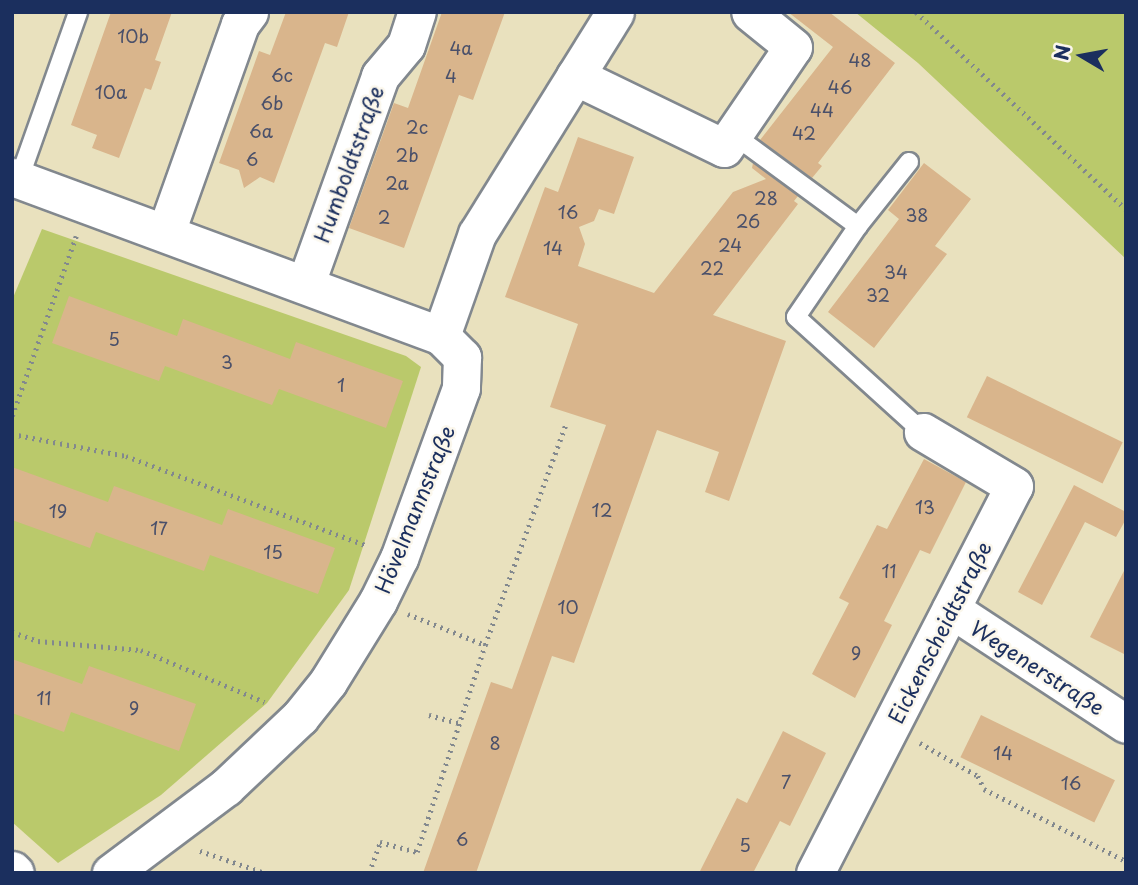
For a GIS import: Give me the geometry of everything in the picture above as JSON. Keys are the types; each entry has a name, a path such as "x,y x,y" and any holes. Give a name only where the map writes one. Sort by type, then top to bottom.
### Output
{"street":[{"path":"166,232 240,24 249,12"},
{"name":"Humboldtstraße","path":"306,283 380,76 406,45 417,12"},
{"path":"16,178 306,283 441,336 477,234 615,12"},
{"path":"575,76 724,148 793,47 750,12"},
{"name":"Hövelmannstraße","path":"111,873 226,787 300,717 328,682 378,601 399,558 461,388 462,357 441,336"},
{"name":"Eickenscheidtstraße","path":"815,873 1014,485 923,432"},
{"name":"Wegenerstraße","path":"951,609 1126,724"}],"lane":[{"path":"16,178 78,12"},
{"path":"734,135 858,226"},
{"path":"909,162 858,226 796,317 923,432"}],"path":[{"path":"916,12 1126,209"},
{"path":"12,416 88,204"},
{"path":"369,873 380,842 417,852 485,645 566,424"},
{"path":"12,434 126,456 399,558"},
{"path":"378,601 485,645"},
{"path":"12,632 38,640 141,650 300,717"},
{"path":"429,715 459,723"},
{"path":"891,726 978,776 984,789 1126,861"},
{"path":"159,838 265,873"}],"green space":[{"path":"855,12 1126,12 1126,259 918,63"},
{"path":"42,229 406,356 421,367 349,590 267,703 161,795 58,863 12,822 12,300"}],"building":[{"path":"111,12 172,12 155,60 161,62 151,90 145,88 119,158 92,148 97,135 71,125"},
{"path":"286,12 349,12 337,47 325,43 274,183 260,177 244,188 239,170 219,163 259,51 270,55"},
{"path":"442,12 505,12 473,100 459,95 404,248 349,228 394,103 408,108"},
{"path":"788,12 829,12 895,63 818,163 822,166 812,178 760,140 833,47"},
{"path":"578,137 634,157 614,214 599,209 594,221 579,227 585,244 578,266 654,293 733,192 766,179 752,168 753,163 798,196 794,201 798,204 713,315 786,341 729,501 705,492 719,452 657,430 574,663 552,656 476,873 423,873 491,682 512,689 606,425 550,407 578,324 505,297 545,187 558,192"},
{"path":"924,163 971,199 935,246 947,254 874,348 828,312 899,219 888,210"},
{"path":"69,296 177,336 183,319 290,359 296,342 403,381 386,428 279,389 272,405 165,366 159,381 52,343"},
{"path":"987,376 1123,442 1103,484 967,417"},
{"path":"924,459 966,482 930,554 920,550 884,621 892,625 855,698 812,674 849,603 839,598 877,525 887,529"},
{"path":"12,467 108,502 114,486 222,525 228,509 335,548 318,594 210,555 204,571 96,532 90,548 12,520"},
{"path":"1074,485 1126,512 1126,519 1116,537 1085,522 1042,605 1018,592"},
{"path":"1126,567 1126,655 1090,637"},
{"path":"12,659 82,684 89,666 196,704 179,751 71,712 64,732 12,713"},
{"path":"981,715 1115,780 1094,823 960,757"},
{"path":"783,731 826,753 790,826 780,821 753,873 699,873 737,798 747,803"}]}
